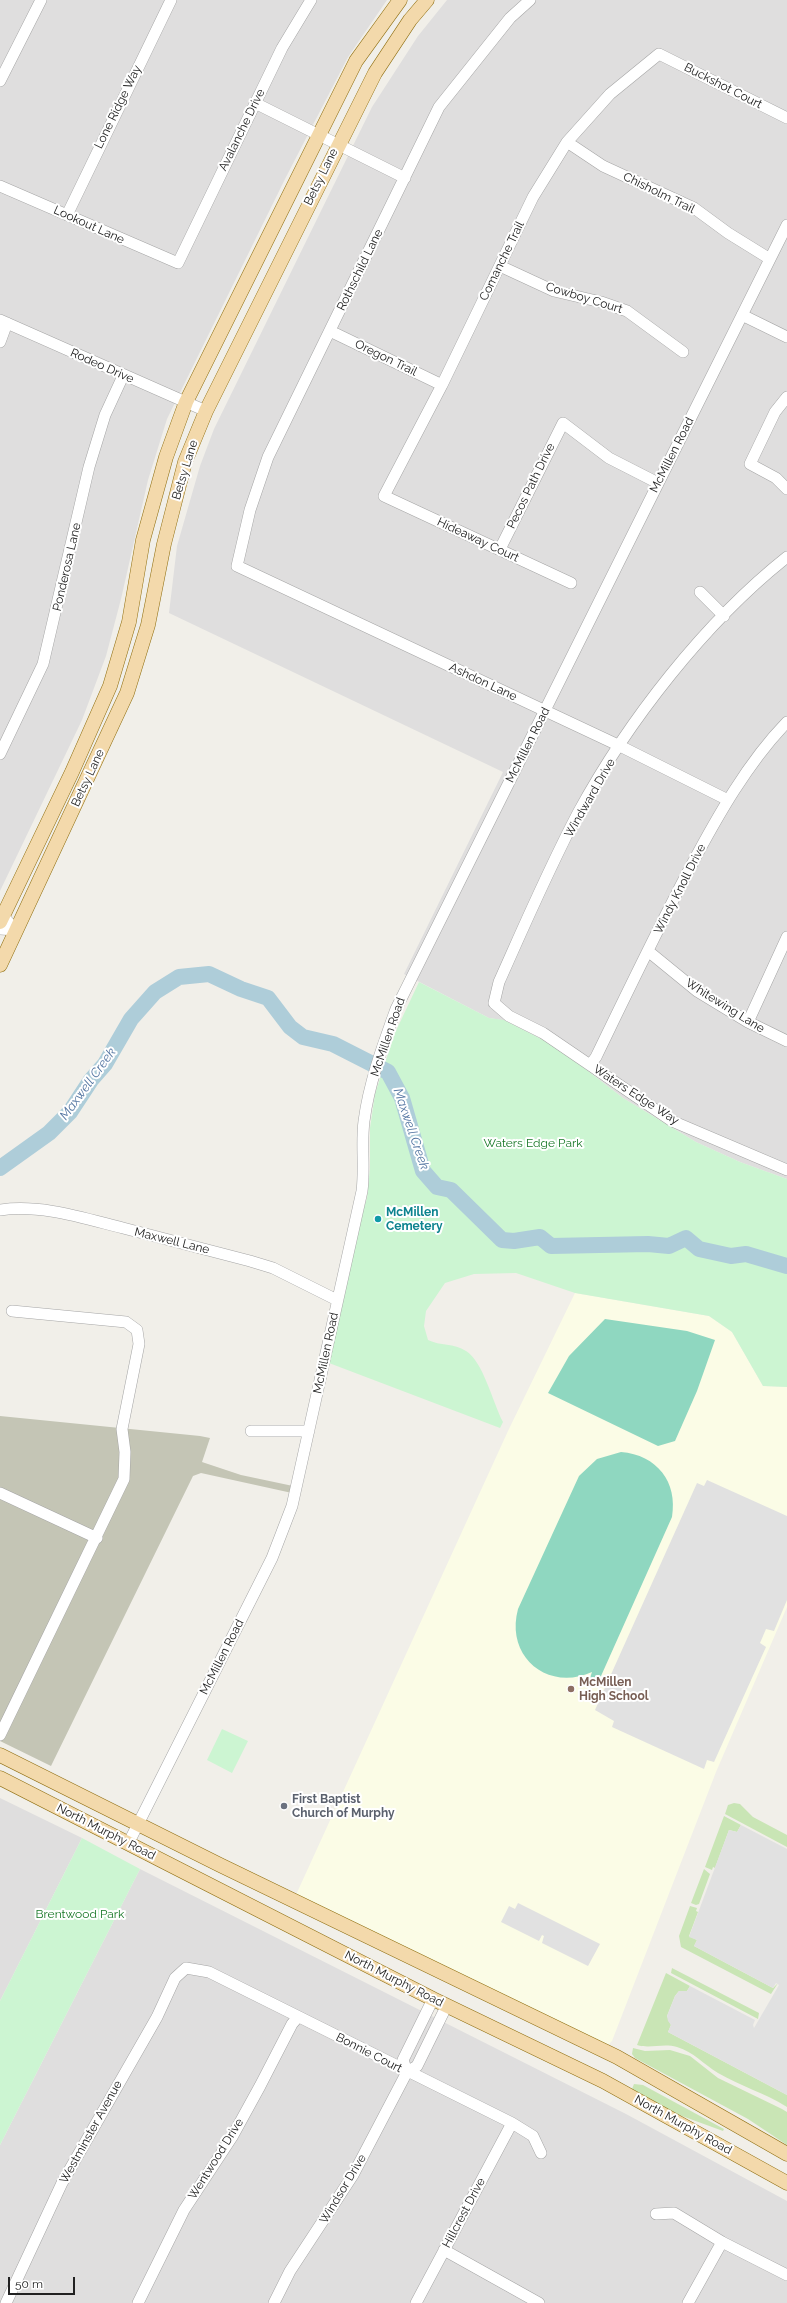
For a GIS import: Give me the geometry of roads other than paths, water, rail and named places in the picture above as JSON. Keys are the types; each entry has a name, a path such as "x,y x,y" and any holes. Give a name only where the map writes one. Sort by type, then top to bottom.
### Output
{"main road":[{"name":"Betsy Lane","path":"1,917 72,772 110,686 129,622 147,525 166,457 186,402 356,61 400,0"},
{"name":"Betsy Lane","path":"0,965 89,778 127,693 148,625 164,544 185,462 206,411 337,144 375,73 410,20 427,0"},
{"name":"North Murphy Road","path":"0,1755 138,1824 617,2057 787,2154"},
{"name":"North Murphy Road","path":"0,1778 433,1999 603,2081 787,2183"}],"street":[{"path":"0,81 41,0"},
{"name":"Lone Ridge Way","path":"67,215 171,0"},
{"name":"Avalanche Drive","path":"178,264 282,48 311,0"},
{"name":"Rothschild Lane","path":"237,566 250,510 268,457 439,108 510,18 530,0"},
{"name":"Buckshot Court","path":"658,54 787,118"},
{"name":"Comanche Trail","path":"384,496 442,385 533,197 567,142 610,94 658,54"},
{"path":"255,103 405,178"},
{"name":"Chisholm Trail","path":"567,142 603,166 694,208 728,233 770,259"},
{"name":"Lookout Lane","path":"0,186 178,264"},
{"name":"McMillen Road","path":"128,1844 272,1558 292,1506 362,1191 364,1171 364,1122 370,1090 396,1009 787,225"},
{"name":"Cowboy Court","path":"500,266 554,291 601,302 627,311 683,352"},
{"path":"742,315 787,337"},
{"path":"0,342 4,321"},
{"name":"Rodeo Drive","path":"4,321 124,376 206,411"},
{"name":"Oregon Trail","path":"330,331 442,385"},
{"name":"Ponderosa Lane","path":"0,754 43,664 89,467 104,415 124,376"},
{"path":"787,397 775,412 750,464 776,478 787,489"},
{"name":"Pecos Path Drive","path":"500,550 562,423 609,458 658,483"},
{"name":"Hideaway Court","path":"384,496 571,583"},
{"name":"Windward Drive","path":"494,1003 499,982 579,812 620,746 665,682 724,616 787,557"},
{"name":"Ashdon Lane","path":"237,566 620,746 728,800"},
{"path":"700,592 724,616"},
{"name":"Windy Knoll Drive","path":"590,1065 596,1057 686,876 728,800 787,722"},
{"path":"1,917 16,930"},
{"path":"0,929 16,930"},
{"path":"748,1022 787,937"},
{"name":"Whitewing Lane","path":"648,951 697,991 748,1022 787,1041"},
{"name":"Waters Edge Way","path":"494,1003 509,1016 543,1033 672,1121 787,1170"},
{"name":"Maxwell Lane","path":"0,1210 39,1209 75,1216 250,1261 272,1268 337,1300"},
{"path":"0,1735 97,1538 124,1479 125,1452 122,1429 139,1336 133,1325 126,1322 12,1311"},
{"path":"251,1430 309,1431"},
{"path":"0,1493 97,1538"},
{"name":"Bonnie Court","path":"186,1968 209,1972 512,2123 533,2136 541,2153"},
{"name":"Westminster Avenue","path":"6,2303 62,2183 157,2017 175,1978 186,1968"},
{"name":"Windsor Drive","path":"407,2072 403,2060 433,1999"},
{"name":"Windsor Drive","path":"274,2303 290,2271 353,2175 407,2072 416,2066 447,2005"},
{"name":"Wentwood Drive","path":"138,2303 184,2210 232,2137 292,2024 298,2017"},
{"name":"Hillcrest Drive","path":"416,2303 512,2123"},
{"path":"656,2214 674,2213 722,2242 787,2275"},
{"path":"688,2303 722,2242"},
{"path":"444,2250 540,2303"}],"waterway":[{"name":"Maxwell Creek","path":"0,1168 49,1133 70,1112 91,1080 105,1064 131,1019 155,992 179,977 209,974 241,989 268,998 290,1027 303,1037 333,1044 388,1072 402,1098 423,1171 437,1187 451,1190 502,1240 514,1241 540,1237 551,1246 648,1244 669,1246 686,1238 699,1249 731,1256 746,1254 787,1266"}],"place":[{"name":"McMillen Cemetery","path":"378,1219"},
{"name":"McMillen High School","path":"571,1689"},
{"name":"First Baptist Church of Murphy","path":"284,1806"}],"park label":[{"name":"Waters Edge Park","path":"533,1143"},
{"name":"Brentwood Park","path":"80,1914"}]}
